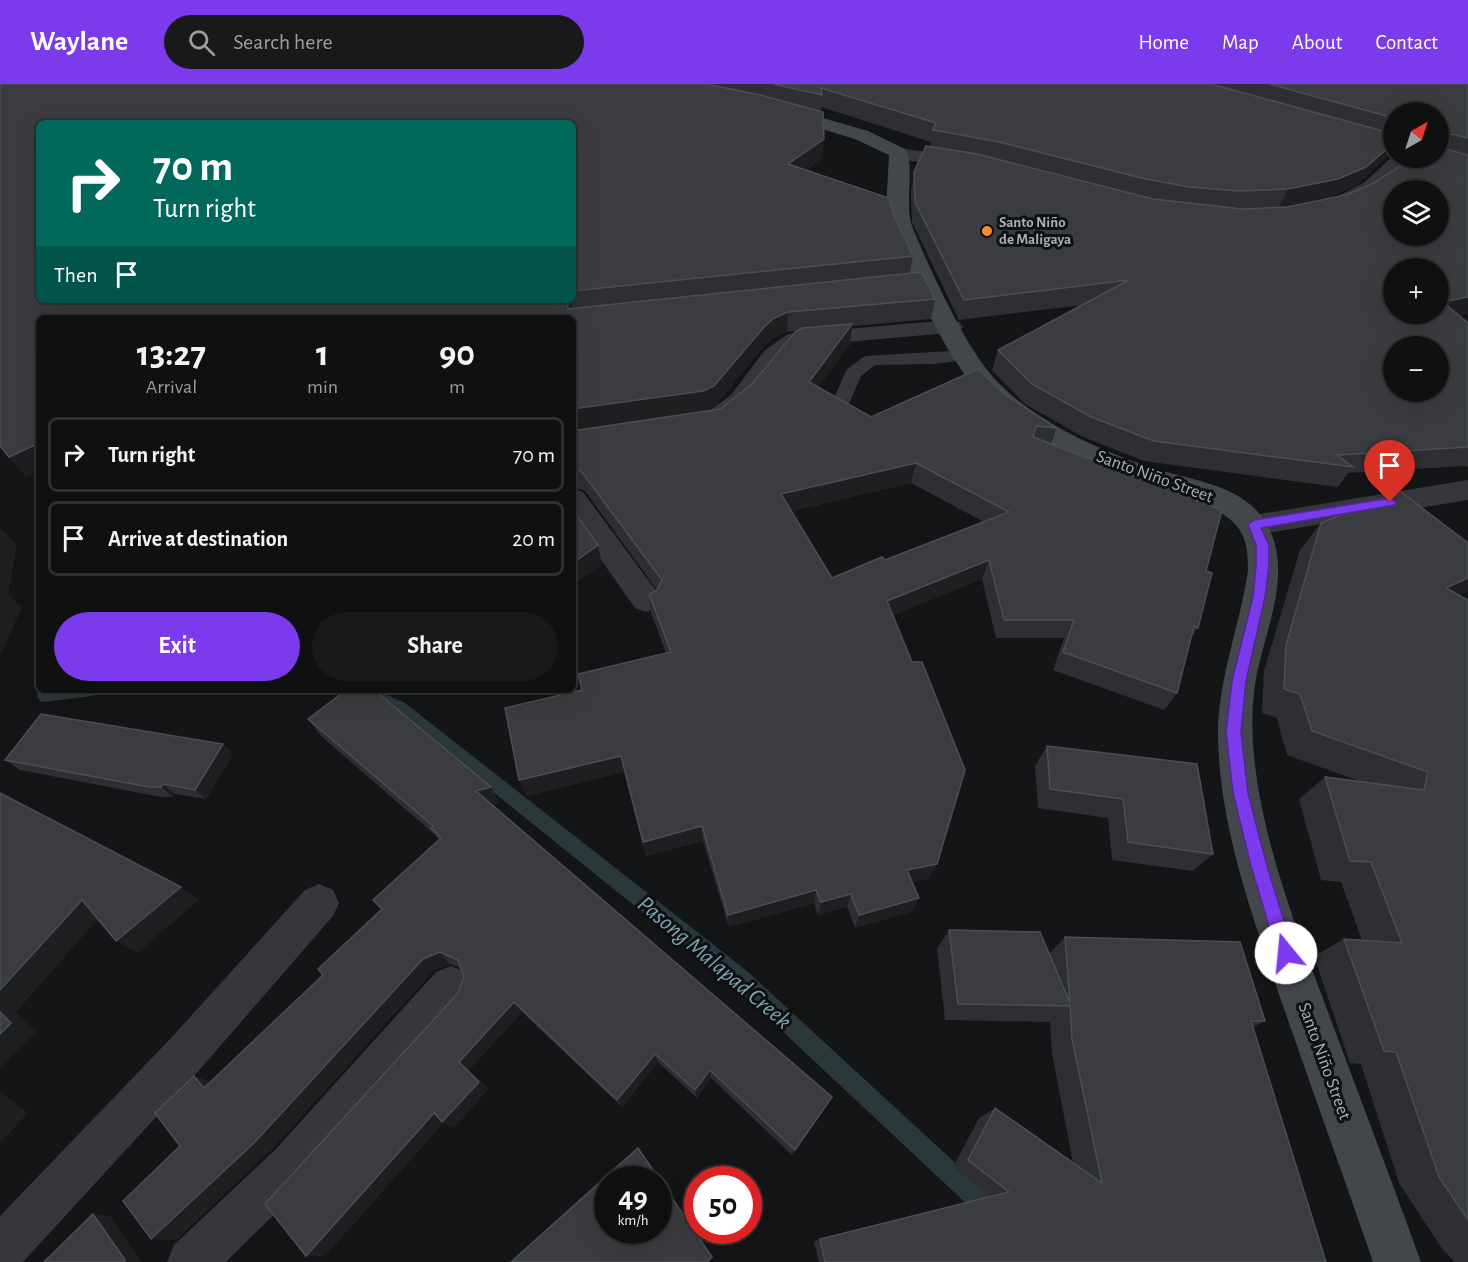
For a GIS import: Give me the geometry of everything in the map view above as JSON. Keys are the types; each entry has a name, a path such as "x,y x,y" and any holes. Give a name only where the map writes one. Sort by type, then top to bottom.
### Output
{"main road":[{"path":"753,105 867,138 888,146 899,154"},
{"name":"Santo Niño Street","path":"899,154 901,165 894,201 917,284 951,327 984,383 1025,419 1105,459 1149,477 1203,493 1230,505 1254,525 1263,545 1259,597 1239,681 1233,732 1241,793 1259,866 1286,953 1397,1262"}],"street":[{"path":"899,154 946,158 980,167"},
{"path":"1323,209 1371,186 1391,168"},
{"path":"699,423 726,414 774,354 783,345 797,339 951,327"},
{"path":"1254,525 1468,490"},
{"path":"576,503 646,600"},
{"path":"0,1251 187,1052 319,903"},
{"path":"191,1262 291,1166 451,987"}],"lane":[{"path":"838,409 853,372 870,360 934,359 968,355"}],"building":[{"path":"0,84 707,84 823,112 824,139 788,164 889,198 893,214 913,256 576,291 576,120 36,120 36,303 567,303 568,309 921,272 935,299 788,312 774,318 764,327 714,386 703,391 576,409 576,315 36,315 36,444 9,457 0,446"},
{"path":"773,84 1211,84 1383,131 1383,152 1366,167 1338,179 1288,189 1237,191 1189,187 1141,178 999,142 933,130 936,123 821,88 822,95"},
{"path":"1269,84 1468,84 1468,138 1451,134 1449,136 1449,102 1383,102 1383,115"},
{"path":"926,146 977,154 1153,199 1242,209 1287,207 1346,195 1372,184 1397,168 1449,168 1449,150 1468,155 1468,297 1449,301 1449,258 1383,258 1383,324 1449,324 1449,307 1468,323 1468,447 1337,455 1353,467 1154,441 1091,417 1032,384 998,350 1129,280 964,300 915,202 914,172"},
{"path":"852,324 809,382 871,417 978,369 1005,395 1057,428 1036,426 1033,437 1222,510 1206,571 1212,573 1198,628 1194,626 1177,693 1063,652 1074,620 1004,620 989,560 887,601 912,662 922,662 965,770 937,864 907,870 919,898 859,915 851,894 821,902 816,890 728,915 702,826 643,842 621,756 519,780 505,708 576,693 582,690 578,674 671,652 649,594 657,590 662,580 581,471 576,469 576,431 720,409 752,384 795,332 803,328","holes":["916,463 1009,512 885,560 882,557 832,578 781,494"]},
{"path":"1400,491 1468,543 1468,578 1446,588 1468,600 1468,1220 1439,1177 1396,1052 1384,1051 1344,939 1402,943 1371,862 1350,861 1325,777 1424,790 1428,772 1312,731 1300,694 1284,689 1286,645 1321,523"},
{"path":"576,514 598,545 576,561"},
{"path":"342,693 378,693 491,787 476,791 832,1097 795,1150 710,1070 695,1090 655,1054 617,1100 514,1002 459,1062 479,1082 442,1122 434,1113 306,1256 265,1204 458,993 464,977 458,960 440,952 423,959 254,1143 151,1239 123,1201 180,1146 155,1113 194,1076 204,1088 323,975 318,969 382,909 373,900 441,838 431,828 433,826 308,719"},
{"path":"41,714 223,744 195,790 163,784 161,787 149,787 5,760"},
{"path":"1047,746 1197,764 1213,854 1128,842 1123,799 1050,789"},
{"path":"0,793 181,887 116,941 82,900 0,990"},
{"path":"949,930 1040,932 1070,1003 1065,937 1240,942 1265,1021 1251,1021 1326,1262 825,1262 820,1239 1009,1192 968,1160 995,1108 1102,1183 1072,1039 1070,1006 958,1004"},
{"path":"0,1012 11,1023 0,1034"},
{"path":"638,1148 650,1166 618,1166"},
{"path":"594,1187 594,1244 672,1244 672,1198 684,1216 684,1244 703,1244 712,1257 707,1262 511,1262"},
{"path":"93,1214 125,1260 123,1262 44,1262"}],"waterway":[{"name":"Pasong Malapad Creek","path":"46,693 45,696 68,693"},
{"name":"Pasong Malapad Creek","path":"368,693 400,708 740,978 993,1213"}],"place":[{"name":"Santo Niño de Maligaya","path":"987,231"}],"route":[{"path":"1286,953 1259,866 1241,793 1233,732 1239,681 1259,597 1263,545 1254,525 1390,502"}]}
